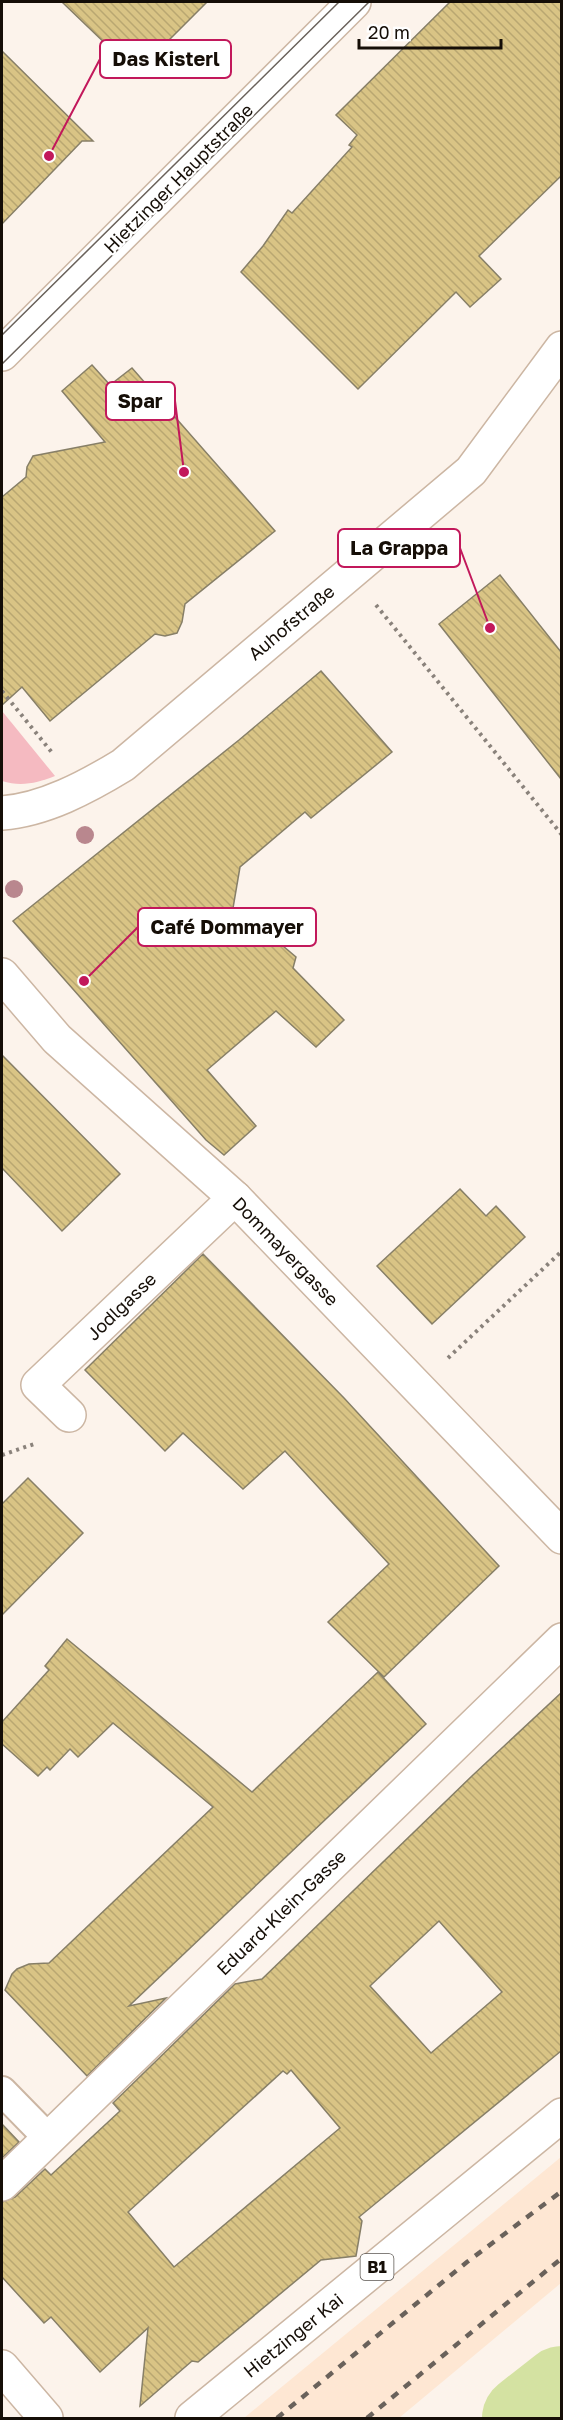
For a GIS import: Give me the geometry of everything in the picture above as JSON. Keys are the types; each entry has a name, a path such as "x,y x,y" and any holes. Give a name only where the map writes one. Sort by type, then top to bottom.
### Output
{"street":[{"name":"Hietzinger Hauptstraße","path":"2,354 354,2"},
{"name":"Auhofstraße","path":"2,813 30,808 90,785 123,765 471,471 561,348"},
{"name":"Dommayergasse","path":"2,975 57,1039 235,1198 561,1537"},
{"name":"Jodlgasse","path":"69,1415 38,1385 235,1198"},
{"name":"Eduard-Klein-Gasse","path":"2,2184 561,1640"},
{"name":"Hietzinger Kai","path":"192,2418 561,2115"},
{"path":"2,2367 46,2418"}],"lane":[{"path":"2,2091 48,2138"}],"path":[{"path":"350,573 561,835"},
{"path":"417,1387 561,1251"}],"shaded area":[{"path":"2,711 55,776 29,783 16,784 2,781"},
{"path":"561,2157 561,2283 399,2418 244,2418"}],"building":[{"path":"62,2 207,2 136,73"},
{"path":"450,2 561,2 561,176 479,256 501,279 470,307 456,292 358,389 241,272 263,246 288,210 292,213 352,147 349,145 357,135 336,115"},
{"path":"2,51 93,141 82,141 2,224"},
{"path":"92,365 110,385 132,368 275,531 185,604 182,622 177,633 165,636 155,634 50,721 22,687 2,705 2,497 26,477 27,467 33,456 105,442 62,391"},
{"path":"500,575 561,652 561,779 439,624"},
{"path":"321,671 392,752 311,818 305,812 240,867 233,908 259,938 270,935 296,957 293,968 344,1020 316,1047 276,1011 207,1070 256,1126 224,1155 206,1140 13,921 239,740"},
{"path":"2,1055 120,1174 62,1231 2,1168"},
{"path":"460,1189 486,1216 496,1206 525,1237 432,1324 377,1266"},
{"path":"203,1254 344,1398 499,1566 384,1677 328,1622 389,1564 285,1451 243,1489 183,1433 165,1451 85,1370"},
{"path":"28,1478 83,1533 2,1615 2,1504"},
{"path":"67,1639 252,1792 378,1672 426,1724 129,2006 166,1998 87,2076 5,1990 12,1974 29,1964 49,1963 213,1807 113,1723 78,1757 70,1749 50,1770 47,1767 38,1776 2,1744 2,1722 49,1670 45,1666"},
{"path":"561,1693 561,2051 359,2217 362,2221 356,2256 321,2260 198,2362 192,2361 140,2406 148,2328 100,2372 51,2317 44,2323 2,2277 2,2202 15,2197 45,2169 51,2175 120,2111 113,2103 235,1984 262,1979","holes":["439,1921 502,1992 431,2053 370,1986","291,2070 340,2128 174,2267 128,2212 283,2071 287,2074"]},
{"path":"2,2124 19,2142 2,2158"}],"waterway":[{"path":"525,2418 562,2389"}],"tram line":[{"path":"2,335 339,2"},
{"path":"2,364 369,2"}],"railway":[{"path":"277,2418 467,2262 562,2191"},
{"path":"367,2418 562,2258"}],"place":[{"name":"Das Kisterl","path":"49,156"},
{"name":"Spar","path":"184,472"},
{"name":"La Grappa","path":"490,628"},
{"name":"Café Dommayer","path":"84,981"}]}
